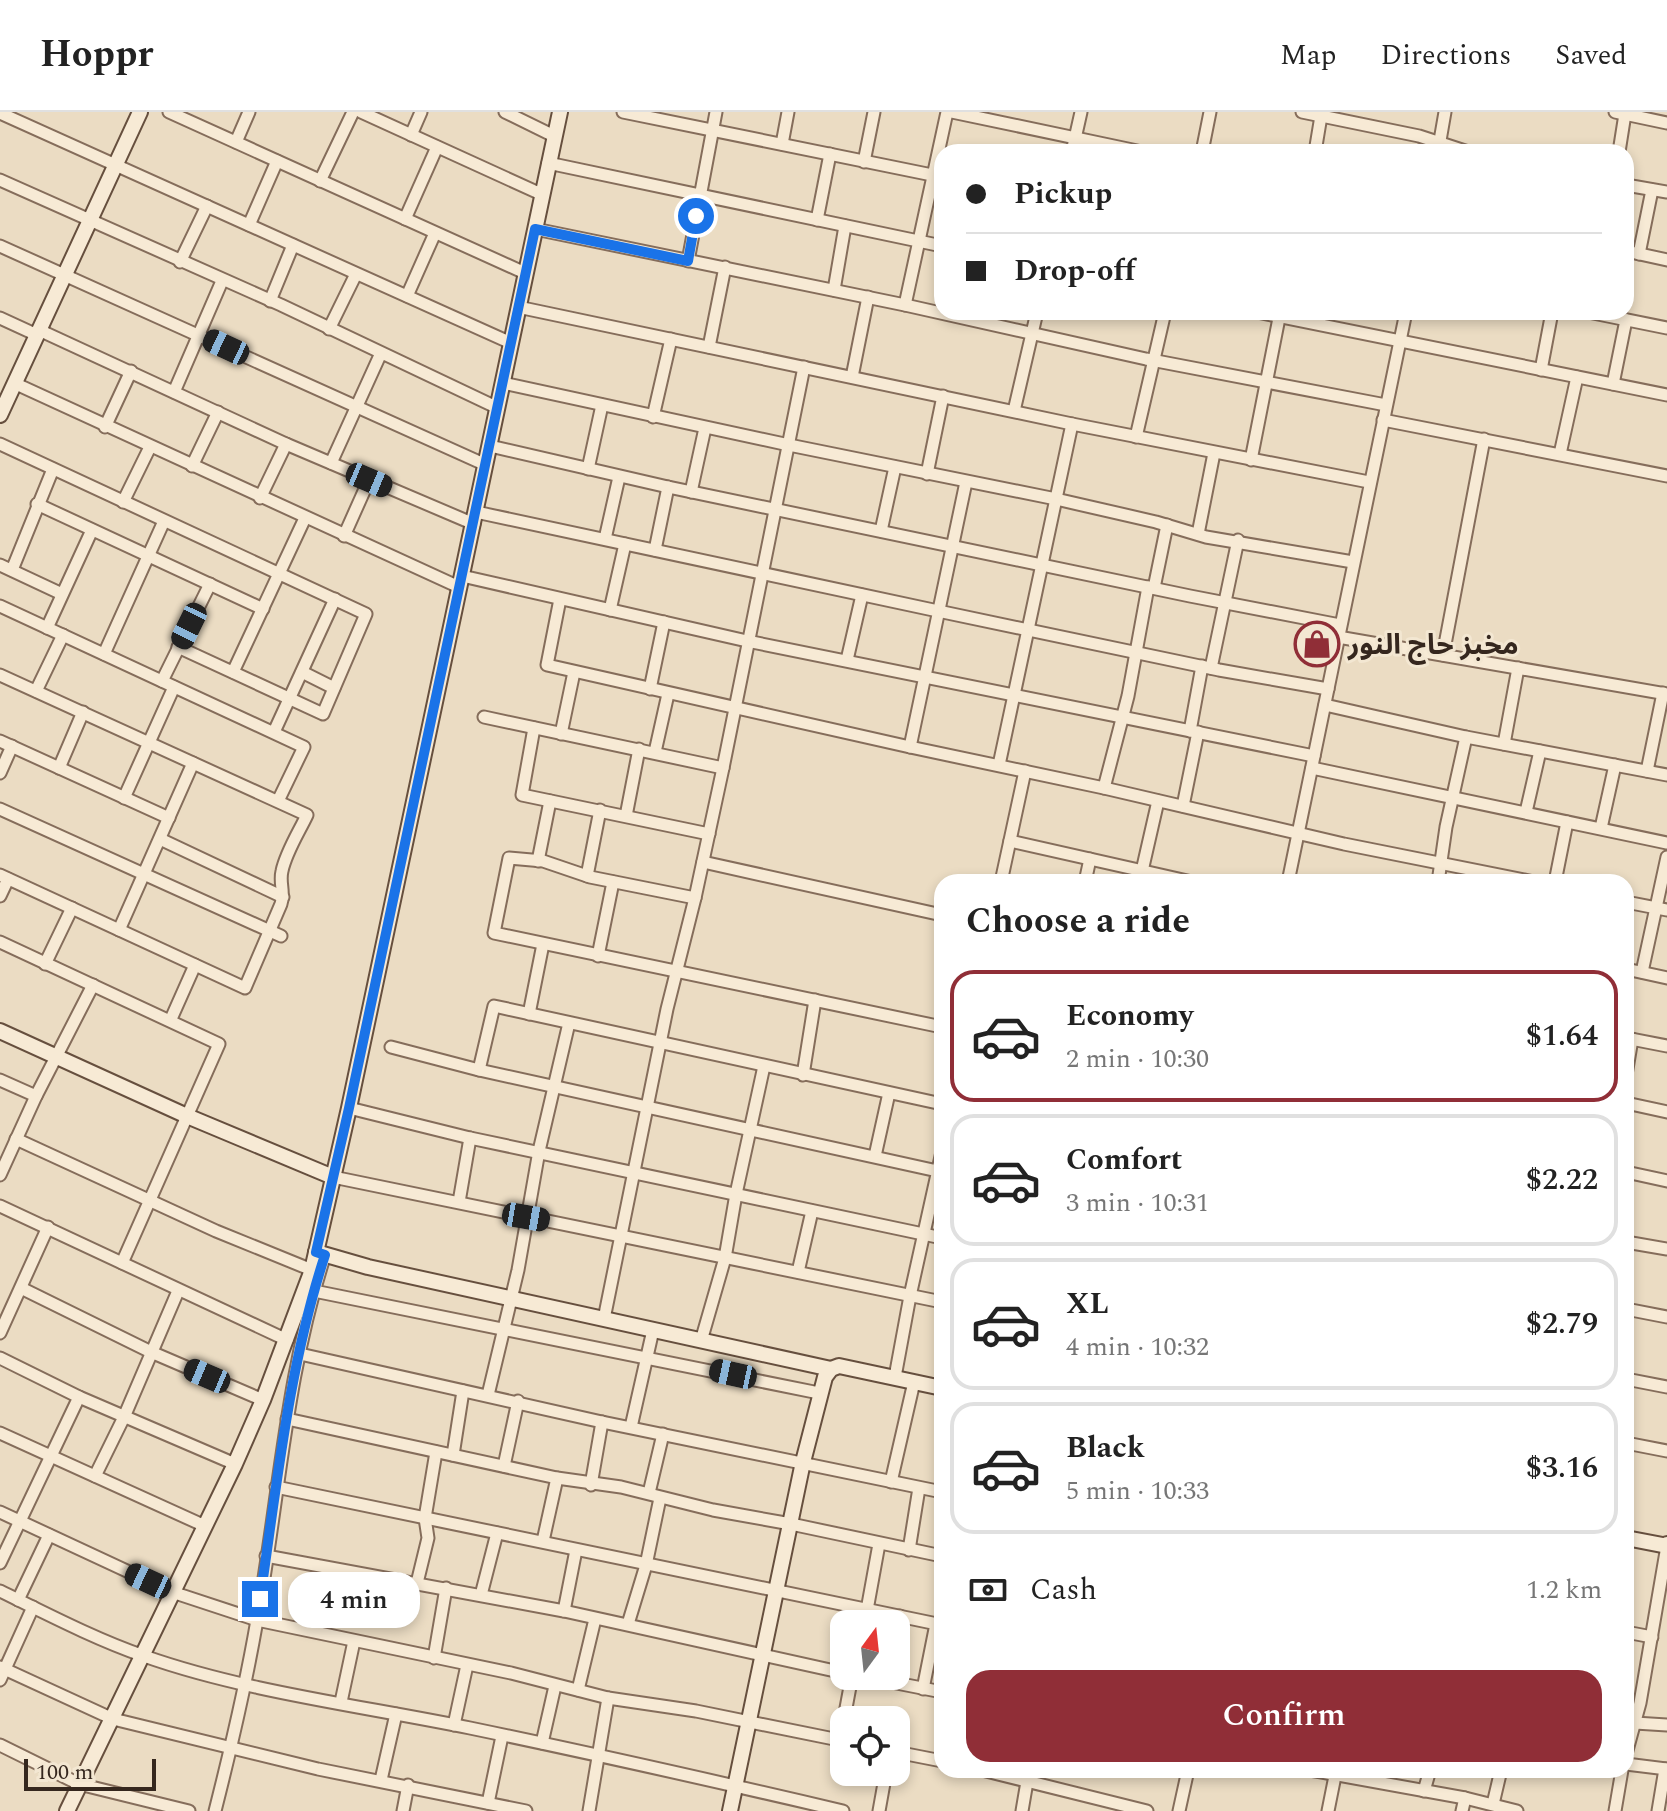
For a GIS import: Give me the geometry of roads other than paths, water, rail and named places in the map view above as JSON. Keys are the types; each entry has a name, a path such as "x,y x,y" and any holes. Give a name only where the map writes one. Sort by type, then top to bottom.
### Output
{"street":[{"path":"26,125 31,112"},
{"path":"0,415 140,112"},
{"path":"169,112 525,273"},
{"path":"236,142 249,112"},
{"path":"320,181 353,112"},
{"path":"361,112 541,194"},
{"path":"411,135 421,112"},
{"path":"505,112 554,136"},
{"path":"215,1811 257,1620 287,1419 314,1291 333,1177 560,112"},
{"path":"623,112 934,175"},
{"path":"688,261 716,112"},
{"path":"782,144 788,112"},
{"path":"864,162 874,112"},
{"path":"944,144 950,112 1104,144"},
{"path":"1074,144 1081,112"},
{"path":"1204,144 1210,112"},
{"path":"1302,112 1419,136 1433,144"},
{"path":"1439,144 1445,112"},
{"path":"0,113 511,343"},
{"path":"1619,144 1620,113 1667,123"},
{"path":"1316,144 1321,116"},
{"path":"405,219 437,147"},
{"path":"817,220 830,154"},
{"path":"249,225 277,161"},
{"path":"548,163 934,244"},
{"path":"0,180 498,408"},
{"path":"1634,187 1667,192"},
{"path":"905,305 918,241 934,189"},
{"path":"1634,247 1652,190"},
{"path":"180,262 207,206"},
{"path":"834,290 845,226"},
{"path":"535,229 934,311"},
{"path":"407,296 435,233"},
{"path":"270,301 293,245"},
{"path":"0,246 486,465"},
{"path":"1634,253 1667,260"},
{"path":"709,347 725,267"},
{"path":"329,329 356,274"},
{"path":"174,392 222,281"},
{"path":"852,377 868,297"},
{"path":"518,307 1072,424 1369,482"},
{"path":"0,318 131,371 369,480 475,518 605,539 1207,667 1328,689"},
{"path":"973,320 1154,361 1386,405"},
{"path":"1014,411 1035,320"},
{"path":"1136,437 1163,320"},
{"path":"1251,460 1279,320"},
{"path":"1305,320 1400,343 1667,395"},
{"path":"1290,874 1404,320"},
{"path":"1541,370 1550,320"},
{"path":"1613,384 1626,320 1667,328"},
{"path":"653,417 671,339"},
{"path":"331,463 381,353"},
{"path":"604,1319 632,1170 709,834 804,367"},
{"path":"105,427 131,371"},
{"path":"1560,454 1577,377"},
{"path":"14,383 344,536 461,582 560,599 747,641 1123,716 1452,796 1667,843"},
{"path":"503,383 705,428 1056,499 1198,534 1353,562"},
{"path":"927,474 943,396"},
{"path":"588,469 602,405"},
{"path":"192,466 218,412"},
{"path":"1383,420 1667,476"},
{"path":"999,765 1072,424"},
{"path":"691,492 705,428"},
{"path":"1443,655 1484,439"},
{"path":"0,444 366,614 323,714 178,647"},
{"path":"260,498 286,444"},
{"path":"490,446 619,477 1225,603 1443,655 1665,694 1647,771"},
{"path":"123,502 150,447"},
{"path":"1198,534 1214,453"},
{"path":"881,531 895,467"},
{"path":"53,469 6,568 62,594"},
{"path":"605,539 619,477"},
{"path":"344,536 369,480"},
{"path":"910,747 966,482"},
{"path":"655,550 668,487"},
{"path":"37,504 263,609"},
{"path":"233,672 305,518"},
{"path":"104,654 164,521"},
{"path":"1104,788 1167,525"},
{"path":"47,628 92,530"},
{"path":"1183,806 1207,667 1238,540"},
{"path":"610,610 625,544"},
{"path":"162,681 210,584"},
{"path":"847,660 862,595"},
{"path":"274,732 335,599"},
{"path":"560,599 547,665 1492,874"},
{"path":"0,606 304,747 278,801"},
{"path":"650,689 664,622"},
{"path":"36,691 63,635"},
{"path":"1504,744 1518,668"},
{"path":"302,672 334,688"},
{"path":"561,734 574,672"},
{"path":"0,675 307,815 283,868 283,897 275,934 245,988 4,877 0,896"},
{"path":"124,798 174,687"},
{"path":"655,752 668,694"},
{"path":"1325,705 1466,737 1667,775"},
{"path":"59,768 83,712"},
{"path":"484,717 723,768"},
{"path":"534,728 522,795 709,834"},
{"path":"1439,874 1452,796 1466,737"},
{"path":"0,773 6,744 169,818"},
{"path":"626,816 639,749"},
{"path":"1526,812 1540,751"},
{"path":"119,930 193,763"},
{"path":"1601,828 1615,765"},
{"path":"1003,874 1025,771"},
{"path":"538,861 550,801"},
{"path":"1142,871 1158,801"},
{"path":"0,809 275,934"},
{"path":"587,876 600,810"},
{"path":"1557,874 1567,822"},
{"path":"160,839 283,897"},
{"path":"1010,841 1156,874"},
{"path":"1642,972 1662,909 1667,857"},
{"path":"695,898 587,876 538,861 509,858 494,933 934,1025"},
{"path":"1087,874 1090,859"},
{"path":"703,862 934,913"},
{"path":"598,956 613,882"},
{"path":"1634,904 1662,909"},
{"path":"45,964 72,908"},
{"path":"0,942 219,1044 122,1263"},
{"path":"529,1014 543,944"},
{"path":"171,1019 195,965"},
{"path":"1634,970 1667,978"},
{"path":"0,1175 3,1160 93,985"},
{"path":"803,1075 815,1000"},
{"path":"479,1070 494,1006 934,1102"},
{"path":"488,1395 518,1270 539,1151 569,1023"},
{"path":"0,1031 187,1116 333,1177 934,1300"},
{"path":"1634,1040 1667,1046"},
{"path":"391,1047 479,1070 934,1171"},
{"path":"701,1341 725,1258 764,1066"},
{"path":"0,1080 36,1096"},
{"path":"875,1156 889,1093"},
{"path":"1634,1105 1667,1112"},
{"path":"349,1108 470,1138 934,1236"},
{"path":"459,1202 470,1138"},
{"path":"16,1139 312,1270"},
{"path":"1634,1174 1667,1181"},
{"path":"895,1377 934,1195"},
{"path":"0,1206 287,1340"},
{"path":"798,1272 812,1211"},
{"path":"0,1333 48,1227"},
{"path":"1634,1243 1667,1249"},
{"path":"67,1811 235,1464 321,1254"},
{"path":"321,1254 831,1369"},
{"path":"21,1288 151,1352 263,1400"},
{"path":"95,1476 178,1291"},
{"path":"314,1291 819,1393"},
{"path":"1634,1311 1667,1317"},
{"path":"631,1427 653,1330"},
{"path":"300,1354 602,1422 934,1491"},
{"path":"0,1358 79,1397 235,1464"},
{"path":"730,1811 803,1462 825,1377 831,1369 839,1366 934,1386"},
{"path":"1634,1381 1667,1387"},
{"path":"891,1482 914,1382"},
{"path":"453,1455 463,1391"},
{"path":"0,1563 79,1397"},
{"path":"504,1466 518,1401"},
{"path":"287,1419 934,1555"},
{"path":"591,1485 602,1422"},
{"path":"0,1433 205,1526"},
{"path":"628,1624 646,1565 663,1434"},
{"path":"1634,1445 1667,1451"},
{"path":"417,1583 428,1538 425,1518 436,1452"},
{"path":"543,1541 557,1478"},
{"path":"276,1487 867,1610 879,1544"},
{"path":"909,1550 919,1488"},
{"path":"0,1512 172,1592 257,1620 511,1673 608,1698 748,1721 830,1738"},
{"path":"481,1595 497,1533"},
{"path":"18,1600 49,1535"},
{"path":"1634,1539 1667,1545 1664,1581 1634,1726"},
{"path":"564,1611 576,1550"},
{"path":"266,1556 564,1611 830,1670"},
{"path":"434,1658 446,1588"},
{"path":"0,1591 143,1656 244,1684 542,1743 843,1811"},
{"path":"33,1607 2,1672 113,1719 231,1749 526,1811"},
{"path":"910,1618 934,1624"},
{"path":"578,1690 595,1619"},
{"path":"1634,1634 1652,1637"},
{"path":"341,1702 354,1641"},
{"path":"923,1689 934,1645"},
{"path":"454,1725 467,1665"},
{"path":"910,1685 934,1691"},
{"path":"542,1743 555,1686"},
{"path":"589,1811 608,1698"},
{"path":"1634,1702 1640,1703"},
{"path":"381,1780 396,1714"},
{"path":"1635,1723 1667,1725"},
{"path":"488,1803 502,1736"},
{"path":"0,1745 79,1784 189,1811"},
{"path":"910,1755 934,1759"},
{"path":"1634,1765 1666,1769 1658,1811"},
{"path":"1022,1811 1028,1778"},
{"path":"1038,1778 1147,1811"},
{"path":"1179,1811 1186,1778"},
{"path":"1328,1811 1335,1778"},
{"path":"1360,1778 1517,1811"},
{"path":"1424,1791 1428,1778"},
{"path":"1493,1804 1499,1778"},
{"path":"1615,1811 1621,1778"},
{"path":"403,1811 408,1785"},
{"path":"879,1811 883,1786"},
{"path":"1462,1811 1465,1798"}],"place":[{"name":"مخبز حاج النور","path":"1317,644"}]}
